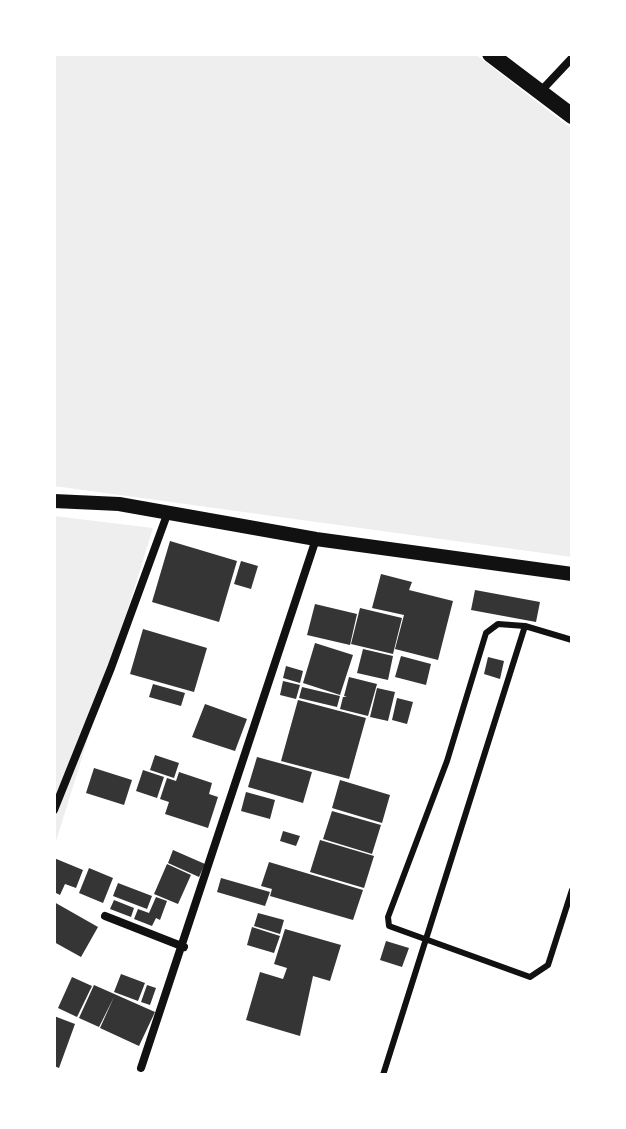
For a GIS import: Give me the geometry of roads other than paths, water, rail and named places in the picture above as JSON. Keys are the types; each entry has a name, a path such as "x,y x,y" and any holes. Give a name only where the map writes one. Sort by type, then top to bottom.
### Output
{"main road":[{"path":"490,54 572,116"}],"street":[{"path":"540,92 572,58"},
{"path":"54,501 119,504 316,539 572,574"},
{"path":"54,810 111,668 168,512"},
{"path":"141,1068 184,947 316,539"},
{"path":"105,916 184,947"}],"lane":[{"path":"572,640 525,626 498,624 486,633 447,761 388,917 389,926 396,932 530,977 548,965 572,890"},
{"path":"383,1075 525,626"}]}
